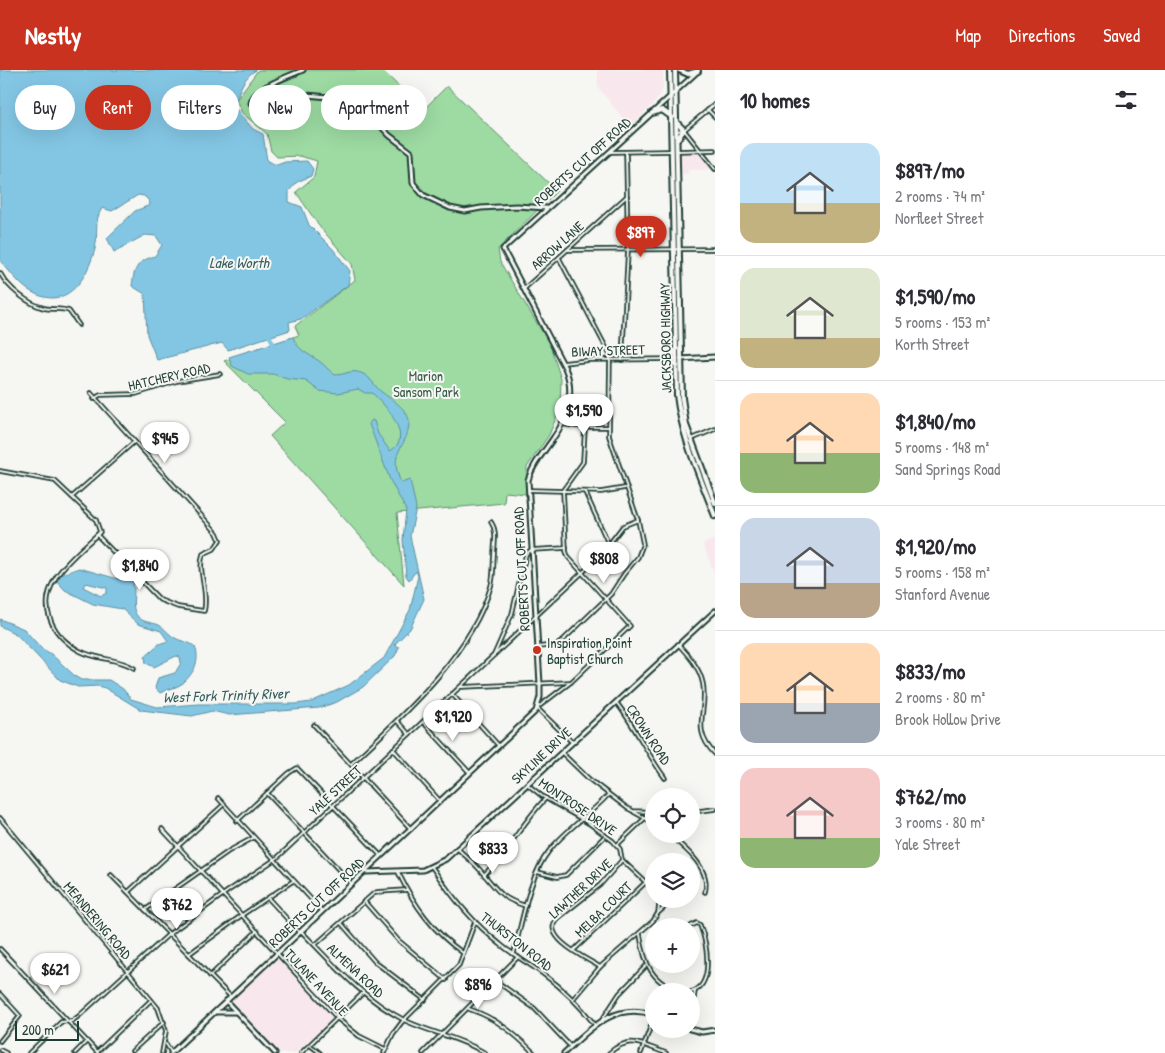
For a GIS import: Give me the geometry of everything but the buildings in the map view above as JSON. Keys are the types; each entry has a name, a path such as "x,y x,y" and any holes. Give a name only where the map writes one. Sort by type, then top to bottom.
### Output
{"main road":[{"path":"670,70 672,117"},
{"path":"675,122 677,70 688,74 698,71"},
{"path":"652,113 662,110 672,117 684,130 677,140"},
{"name":"JACKSBORO HIGHWAY","path":"675,122 679,249 677,349 681,359"},
{"name":"JACKSBORO HIGHWAY","path":"674,131 677,140 675,151 674,249 681,359 679,367 684,415 715,515"},
{"path":"677,349 668,359 679,367 681,359"},
{"name":"JACKSBORO HIGHWAY","path":"704,482 715,503"}],"street":[{"path":"303,70 259,91 252,97 250,103 258,108 287,95 317,95 333,99 350,111 372,119 411,152 411,177 419,191 433,201 450,208 465,211 517,206 546,208"},
{"name":"ROBERTS CUT OFF ROAD","path":"171,1053 531,717 537,708 540,684 534,616 528,480 532,468 561,424 571,388 570,380 562,363 503,249 698,71"},
{"path":"674,131 684,130 715,104"},
{"path":"708,110 715,117"},
{"path":"684,130 715,169"},
{"path":"610,152 715,150"},
{"path":"622,360 628,250 626,152"},
{"name":"ARROW LANE","path":"523,290 627,196"},
{"path":"567,250 715,248"},
{"path":"536,648 555,646 606,599 641,553 643,540 638,520 625,488 608,427 610,360 559,258"},
{"path":"0,273 13,289 32,302 46,308 69,311 79,325"},
{"name":"BIWAY STREET","path":"562,363 715,357"},
{"name":"HATCHERY ROAD","path":"94,399 100,395 136,394 177,382 220,374"},
{"path":"91,394 210,523 220,540 214,549 203,554 201,561 206,594 204,611 178,607 160,600 97,534"},
{"path":"561,424 585,428 608,427"},
{"path":"572,742 537,708 571,682 630,626 568,556 566,548 563,490 583,462 585,428"},
{"path":"691,440 715,429"},
{"path":"72,497 134,442"},
{"path":"0,471 55,480 96,520 101,528 97,534 55,576 49,589 47,610 57,632 76,649 96,658 128,664 134,668"},
{"path":"528,490 608,492 625,488"},
{"path":"585,491 609,545"},
{"name":"YALE STREET","path":"29,1053 61,1022 69,1022 79,1016 169,934 223,894 274,860 460,688 534,616 583,573 609,545 623,526 638,520"},
{"path":"351,764 437,678 476,624 492,585 495,528 492,522"},
{"path":"493,656 512,614 526,554 531,550 566,548"},
{"name":"SKYLINE DRIVE","path":"365,872 413,872 432,867 457,848 715,611"},
{"path":"678,644 700,673 704,693 701,727 705,742 715,754"},
{"path":"460,688 571,682"},
{"path":"452,694 499,746"},
{"name":"CROWN ROAD","path":"615,701 627,716 645,749 665,778"},
{"path":"397,720 409,734"},
{"path":"423,722 470,774"},
{"path":"314,725 411,829"},
{"path":"393,749 440,801"},
{"path":"561,752 608,795 645,818 617,845"},
{"path":"237,821 296,768 334,805 381,856"},
{"name":"MONTROSE DRIVE","path":"527,784 546,798 583,819 617,845 622,854 622,860 645,881"},
{"path":"267,793 352,884"},
{"path":"514,953 537,872 552,846 608,795"},
{"path":"218,798 223,806 322,911"},
{"path":"484,874 510,846 528,819 546,798"},
{"path":"128,892 223,806"},
{"path":"700,811 715,809"},
{"path":"633,811 645,812"},
{"name":"MEANDERING ROAD","path":"0,818 152,1000 164,1021 166,1048 171,1053"},
{"name":"TULANE AVENUE","path":"162,829 338,1019 359,1036 385,1049"},
{"path":"537,872 566,876 606,836"},
{"path":"145,910 202,872 229,851 253,838"},
{"path":"677,843 702,869 707,881 705,892"},
{"path":"457,848 484,874 498,893 513,902 526,906"},
{"name":"LAWTHER DRIVE","path":"600,967 554,935 554,923 600,885 622,860"},
{"name":"THURSTON ROAD","path":"432,867 455,901 475,922 549,978 573,999 595,1025"},
{"path":"398,872 426,919 450,944 463,952"},
{"path":"111,874 230,997"},
{"path":"189,954 242,915 294,881"},
{"name":"MELBA COURT","path":"574,950 645,883"},
{"path":"315,945 364,901 377,892 407,890"},
{"name":"ALMENA ROAD","path":"268,898 363,993 404,1020 485,1053"},
{"path":"364,901 403,944 446,980"},
{"path":"658,913 659,908"},
{"path":"573,999 600,967 640,934 664,908"},
{"path":"384,1053 393,1034 404,1020 460,965 475,922"},
{"path":"341,923 375,962 425,1000"},
{"path":"700,929 708,951 710,966 706,978 700,985"},
{"path":"210,976 257,931"},
{"path":"640,934 645,957"},
{"path":"0,948 97,1052 152,1000"},
{"path":"0,956 4,953"},
{"path":"423,1053 496,981 518,956"},
{"path":"602,1020 619,994 645,968"},
{"path":"653,973 661,983"},
{"path":"496,981 534,1008 571,1047"},
{"path":"301,1053 363,993"},
{"path":"0,1041 20,1019 19,1014 1,995"},
{"path":"226,1001 274,1053"},
{"path":"468,1008 494,1018 509,1028 534,1053"},
{"path":"564,1053 602,1020 627,1011 645,1014"},
{"path":"215,1012 236,1012"},
{"path":"132,1051 164,1021"},
{"path":"700,1032 715,1030"},
{"path":"641,1053 646,1038"},
{"path":"75,1053 87,1041"},
{"name":"MEANDERING ROAD","path":"162,1053 165,1042"},
{"path":"609,1053 626,1042 643,1045 666,1053"},
{"path":"310,1045 320,1053"},
{"path":"0,1050 6,1053"}],"shaded area":[{"path":"598,70 663,70 663,89 656,101 630,127 598,87"},
{"path":"698,151 713,169 688,170 687,174 681,173 680,152"},
{"path":"715,539 715,575 703,544"},
{"path":"279,959 334,1018 295,1053 277,1053 232,1000 275,960"}],"green space":[{"name":"Marion Sansom Park","path":"258,70 382,70 397,85 321,85 321,130 427,130 427,106 447,86 557,191 498,249 500,262 550,345 561,379 560,408 549,435 527,467 526,494 505,492 504,503 397,513 404,585 270,436 285,422 224,361 299,335 295,326 355,280 352,264 319,226 296,192 314,177 317,161 300,156 277,157 271,151 267,134 262,130 311,130 311,85 249,85 249,119 242,113 239,106 239,96"}],"water":[{"name":"Lake Worth","path":"0,70 256,70 244,81 239,91 239,85 161,85 161,130 239,130 239,113 249,124 249,130 255,130 263,134 267,161 277,165 285,162 307,161 313,169 311,176 297,182 289,191 289,202 302,207 309,225 333,249 350,271 348,285 301,319 289,322 290,330 228,350 222,343 157,360 147,335 145,294 132,286 134,274 138,266 145,260 155,256 162,245 156,236 145,235 114,252 107,238 135,211 150,205 144,196 138,195 112,211 102,208 97,223 95,249 86,273 72,291 62,296 52,298 40,296 27,289 0,261"},
{"path":"293,337 301,349 335,375 354,372 364,374 380,391 403,409 408,418 408,432 399,450 396,463 401,483 410,480 416,508 410,536 424,599 410,629 394,645 399,647 395,656 363,687 337,702 319,708 229,715 212,711 192,716 141,710 105,688 98,686 78,687 60,680 16,634 0,626 0,619 24,629 41,648 51,654 81,680 109,680 123,689 131,699 157,707 199,704 296,704 311,702 349,685 384,658 410,610 418,576 416,571 409,580 406,576 403,539 406,510 390,480 369,424 372,420 374,421 378,434 390,451 397,445 400,438 399,430 390,413 372,393 365,393 358,389 338,393 319,391 306,381 287,379 273,374 248,374 232,366 229,357"},
{"path":"120,567 123,567 133,581 135,612 140,619 159,625 173,637 195,647 197,657 195,667 190,676 181,685 160,693 155,688 158,678 175,673 181,663 180,657 176,656 154,667 146,663 145,656 159,644 168,641 161,631 138,624 122,609 93,604 65,590 57,581 62,574 79,568 118,579 121,577","holes":["86,583 107,588 107,593 101,596 83,587"]}],"waterway":[{"name":"West Fork Trinity River","path":"267,332 275,346"}],"place":[{"name":"Inspiration Point Baptist Church","path":"537,650"}]}
